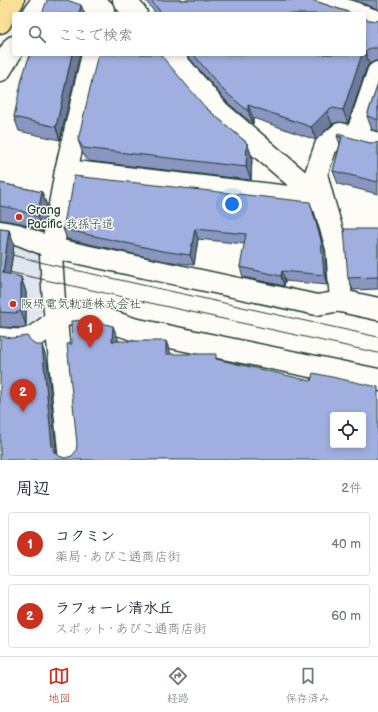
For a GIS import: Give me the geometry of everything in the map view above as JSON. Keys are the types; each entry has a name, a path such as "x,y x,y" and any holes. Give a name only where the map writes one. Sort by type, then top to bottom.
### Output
{"main road":[{"path":"0,22 13,0"}],"street":[{"path":"35,12 43,0"},
{"path":"71,0 104,8"},
{"path":"124,0 134,12"},
{"path":"316,0 350,12"},
{"path":"366,18 378,22"},
{"path":"0,70 12,50"},
{"path":"70,460 52,281 52,248 66,170 93,56"},
{"path":"172,56 219,112 322,201"},
{"path":"356,138 378,73"},
{"path":"378,144 340,134 326,146 316,174 322,201 337,248 341,302 378,309"},
{"path":"66,170 322,201"},
{"path":"0,339 26,340 40,334 57,319 74,312 94,316 133,329 378,380"}],"lane":[{"path":"0,231 17,234 52,248 317,305 341,302"}],"shaded area":[{"path":"0,238 38,247 44,310 31,324 0,323"}],"building":[{"path":"47,0 67,0 81,5 79,12 43,12"},
{"path":"151,0 312,0 348,12 160,12"},
{"path":"366,19 378,20 378,48 370,48 366,51"},
{"path":"29,56 72,56 56,127 14,117 22,78"},
{"path":"98,56 162,56 205,107 247,143 246,167 83,148 78,140"},
{"path":"195,56 361,56 343,110 333,108 327,111 311,127 248,105 248,111 223,90"},
{"path":"378,84 378,120 367,116"},
{"path":"338,134 370,143 378,142 378,182 333,171 342,137 337,136"},
{"path":"74,176 310,202 321,240 324,275 282,271 281,276 240,267 246,234 195,229 190,255 162,251 63,229 68,202 70,202"},
{"path":"0,183 42,192 37,217 16,209 0,206"},
{"path":"0,229 9,230 3,273 21,277 21,311 15,313 0,312"},
{"path":"344,229 378,229 378,277 348,278"},
{"path":"90,320 113,326 112,341 166,341 166,354 216,354 216,359 311,381 313,373 378,387 378,460 0,460 0,336 12,338 27,336 35,345 42,345 52,446 54,452 65,458 72,456 76,451 77,444 67,344 72,344 71,321"}],"tram line":[{"path":"0,252 52,265 378,337"},
{"path":"0,270 378,353"}],"place":[{"name":"Grang Pacific 我孫子道","path":"19,217"},
{"name":"阪堺電気軌道株式会社","path":"13,304"},
{"name":"コクミン","path":"90,348"},
{"name":"ラフォーレ清水丘","path":"23,412"}]}
